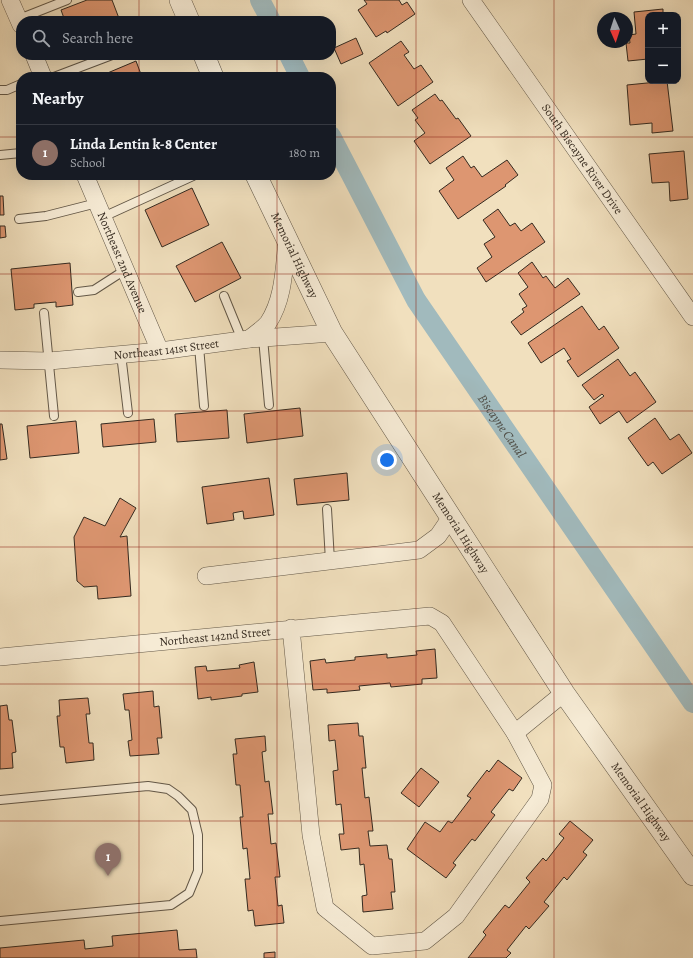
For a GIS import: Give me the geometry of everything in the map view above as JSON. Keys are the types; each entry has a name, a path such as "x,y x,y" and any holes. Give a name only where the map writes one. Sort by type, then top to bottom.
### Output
{"street":[{"path":"10,0 17,16"},
{"path":"180,0 187,16"},
{"name":"South Biscayne River Drive","path":"471,0 693,318"},
{"path":"36,60 42,72"},
{"path":"206,60 211,72"},
{"name":"Northeast 2nd Avenue","path":"87,180 160,351"},
{"name":"Memorial Highway","path":"258,180 332,333 564,693 693,875"},
{"path":"251,339 267,324 275,309 281,292 287,240"},
{"name":"Northeast 141st Street","path":"0,360 49,361 160,351 251,339 332,333"},
{"path":"206,576 419,550 438,536 451,517"},
{"name":"Northeast 142nd Street","path":"0,657 291,628 430,616 442,623 515,733"},
{"path":"291,628 311,835 325,908 372,946 425,941 456,916 540,800 543,785 515,733 564,693"}],"lane":[{"path":"33,16 67,0"},
{"path":"57,72 96,60"},
{"path":"0,90 7,90 16,86"},
{"path":"0,155 16,153"},
{"path":"19,219 100,210 182,180"},
{"path":"78,292 94,290 125,270"},
{"path":"224,296 251,339 269,405"},
{"path":"44,313 54,416"},
{"path":"199,346 204,406"},
{"path":"122,354 128,413"},
{"path":"327,509 330,561"},
{"path":"0,800 148,786 168,789 178,796 192,810 198,835 198,871 189,893 171,905 0,921"}],"building":[{"path":"87,0 112,0 118,16 63,16 61,10"},
{"path":"364,0 399,0 402,5 407,2 415,14 387,33 386,31 376,37 358,10 367,4"},
{"path":"663,9 663,12 645,12 645,59 628,61 627,48 633,48 633,34 636,34 634,12"},
{"path":"356,38 363,54 341,64 336,53 336,47"},
{"path":"401,41 409,52 404,55 414,69 421,65 433,82 398,106 369,63"},
{"path":"136,61 140,72 110,72"},
{"path":"645,83 667,84 673,131 652,133 652,123 630,125 627,85"},
{"path":"435,94 440,101 442,100 456,119 458,118 471,136 430,164 414,141 425,133 415,120 418,118 412,110"},
{"path":"684,151 688,199 670,201 669,182 652,183 649,154"},
{"path":"463,156 471,168 474,166 482,177 507,160 518,175 505,185 506,186 458,219 439,191 454,180 446,168"},
{"path":"192,188 209,225 162,247 145,210"},
{"path":"0,196 3,196 4,215 0,215"},
{"path":"498,209 510,226 515,223 521,231 532,223 545,242 486,282 477,268 492,257 484,244 495,237 483,220"},
{"path":"0,226 5,226 6,237 0,238"},
{"path":"222,242 241,278 195,302 176,266"},
{"path":"532,262 543,278 546,276 555,288 568,278 580,294 521,335 511,322 524,312 522,309 527,306 519,294 528,287 518,273"},
{"path":"70,263 73,305 56,307 56,302 34,304 34,308 15,310 11,269"},
{"path":"582,306 599,330 604,326 619,348 578,377 567,361 571,359 564,348 541,363 528,343"},
{"path":"618,359 630,376 635,372 656,402 627,423 619,411 600,424 589,407 604,396 602,394 594,400 582,385"},
{"path":"300,408 303,436 247,443 244,414"},
{"path":"227,410 229,438 177,442 175,414"},
{"path":"655,418 670,440 679,434 692,453 662,474 653,462 648,466 628,438"},
{"path":"154,419 156,442 103,447 101,424"},
{"path":"76,421 79,453 30,458 27,426"},
{"path":"0,424 2,424 7,459 0,460"},
{"path":"347,473 349,500 297,505 294,479"},
{"path":"269,478 274,515 244,519 243,511 233,513 234,520 207,524 202,487"},
{"path":"120,498 136,508 120,537 127,536 131,596 98,599 97,586 84,587 77,581 74,537 84,517 105,526"},
{"path":"435,649 437,678 422,679 422,684 391,687 390,683 359,686 360,690 327,693 327,689 313,690 310,661 325,659 326,663 355,660 355,657 387,654 387,658 417,655 416,651"},
{"path":"254,662 258,692 242,694 242,696 211,700 211,697 198,699 195,667 206,666 207,671 240,668 239,665"},
{"path":"153,691 154,707 159,706 162,738 157,738 159,754 130,756 128,741 132,740 129,710 125,710 123,694"},
{"path":"88,698 90,714 86,714 89,743 93,743 94,760 66,763 64,747 60,747 57,716 60,716 59,700"},
{"path":"7,705 9,720 12,720 16,752 12,753 13,768 0,769 0,706"},
{"path":"358,723 359,736 363,736 366,768 362,768 365,798 369,797 373,831 368,831 370,846 387,845 389,859 392,859 395,892 391,892 393,909 363,912 362,896 367,895 364,864 360,865 359,848 341,850 339,834 344,834 341,804 336,805 333,771 338,770 335,740 329,741 328,725"},
{"path":"265,736 266,751 262,752 265,782 269,781 273,814 268,814 271,844 276,843 280,877 275,877 278,906 282,905 284,923 255,926 253,910 248,911 245,879 250,879 247,848 243,849 240,817 243,817 240,785 236,785 233,754 237,754 235,739"},
{"path":"498,760 522,778 513,791 509,789 491,812 495,815 475,841 472,839 453,863 456,865 446,878 407,849 425,822 440,832 448,821 452,823 471,798 467,796 487,770 489,772"},
{"path":"421,768 439,782 419,807 401,793"},
{"path":"570,821 593,840 583,852 587,855 567,880 564,877 544,902 549,906 529,929 526,926 507,950 511,953 506,958 468,958 486,935 483,932 505,905 509,908 530,882 526,878 543,858 546,861 564,838 559,834"},
{"path":"177,930 179,950 196,949 197,958 0,958 0,948 84,940 85,949 113,946 112,936"},
{"path":"275,952 275,958 264,958 264,953"}],"waterway":[{"name":"Biscayne Canal","path":"260,0 268,16"},
{"name":"Biscayne Canal","path":"292,60 298,72"},
{"name":"Biscayne Canal","path":"336,146 416,300 693,703"}],"place":[{"name":"Linda Lentin k-8 Center","path":"108,876"}]}
